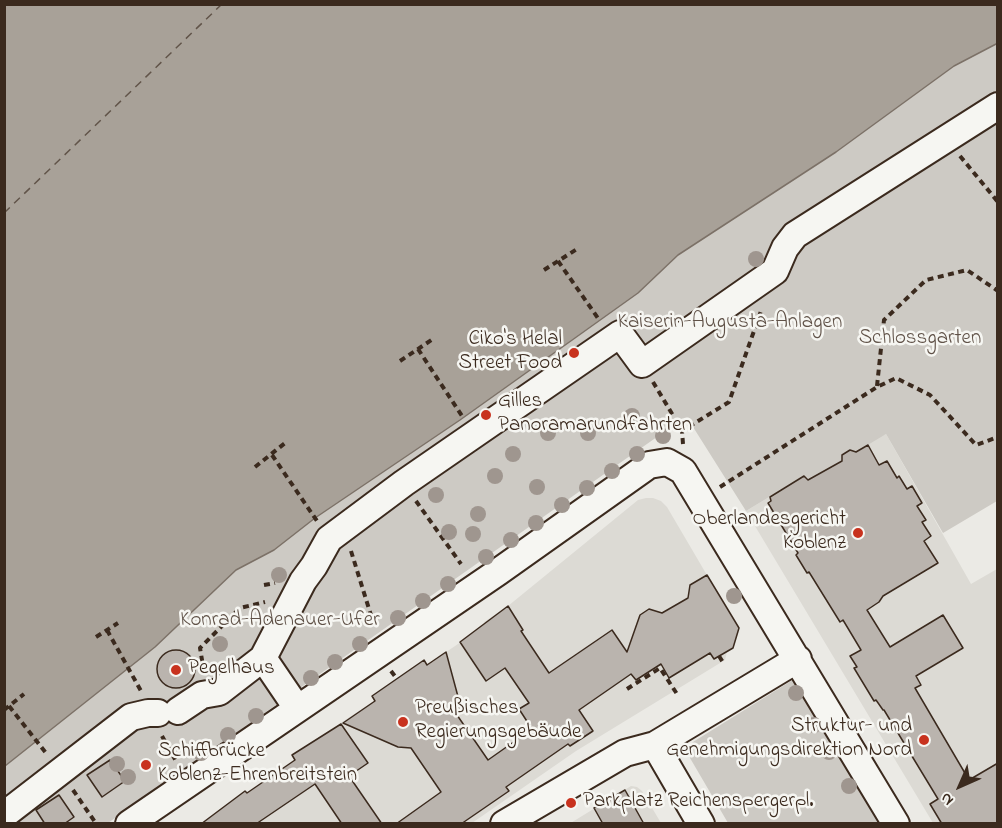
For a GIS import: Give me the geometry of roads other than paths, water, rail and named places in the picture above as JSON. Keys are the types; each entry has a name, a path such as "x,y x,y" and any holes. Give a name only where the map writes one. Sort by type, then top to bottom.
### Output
{"street":[{"path":"4,815 55,764 131,717 156,707 219,692 263,658 295,596 329,538 332,526 404,483 620,334 642,364 775,271 785,248 795,235 998,106"},
{"path":"129,824 491,577 648,465 667,462 683,471 896,824"},
{"path":"263,658 297,708"},
{"path":"504,824 625,753 656,745 798,659"},
{"path":"656,745 701,824"}],"place":[{"name":"Ciko's Helal Street Food","path":"574,353"},
{"name":"Gilles Panoramarundfahrten","path":"486,415"},
{"name":"Oberlandesgericht Koblenz","path":"858,533"},
{"name":"Pegelhaus","path":"176,670"},
{"name":"Preußisches Regierungsgebäude","path":"403,722"},
{"name":"Struktur- und Genehmigungsdirektion Nord","path":"924,740"},
{"name":"Schiffbrücke Koblenz-Ehrenbreitstein","path":"146,765"},
{"name":"Parkplatz Reichenspergerpl.","path":"571,803"}],"park label":[{"name":"Kaiserin-Augusta-Anlagen","path":"730,324"},
{"name":"Schlossgarten","path":"920,340"},
{"name":"Konrad-Adenauer-Ufer","path":"280,622"}]}
